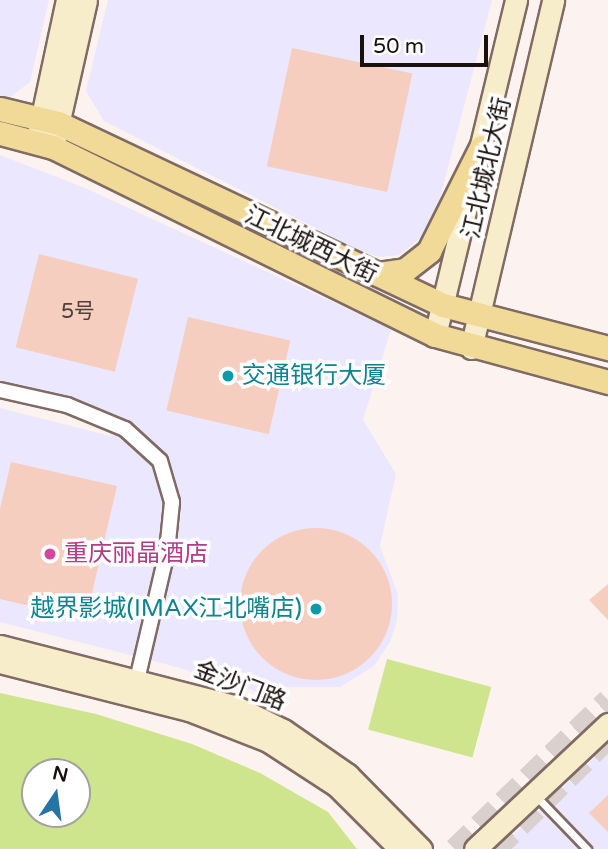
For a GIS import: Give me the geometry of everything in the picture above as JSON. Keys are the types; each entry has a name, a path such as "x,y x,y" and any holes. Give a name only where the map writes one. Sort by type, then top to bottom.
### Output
{"main road":[{"name":"江北城西大街","path":"0,109 50,121 443,305 608,348"},
{"name":"江北城西大街","path":"0,133 45,144 435,335 471,348 608,382"},
{"path":"378,274 405,270 429,251 481,147"}],"street":[{"path":"45,144 67,0"},
{"path":"50,121 86,0"},
{"name":"江北城北大街","path":"435,335 516,0"},
{"name":"江北城北大街","path":"471,348 553,0"},
{"path":"0,390 67,405 125,429 160,461 172,502 167,552 135,687"},
{"name":"金沙门路","path":"0,646 135,687 268,741 337,786 400,849"},
{"name":"金沙门路","path":"0,662 234,706 283,730 348,775 421,849"},
{"path":"475,849 608,724"}],"lane":[{"path":"533,793 587,849"}],"shaded area":[{"path":"0,0 49,0 30,82 9,98 0,96"},
{"path":"108,0 492,0 434,220 424,235 399,255 379,257 361,251 104,121 86,91"},
{"path":"0,155 85,188 391,329 363,420 396,474 380,546 398,595 397,620 390,642 374,666 340,687 282,687 263,698 252,690 173,666 0,622 0,408 110,436 115,414 0,386"},
{"path":"608,744 608,849 499,849"}],"green space":[{"path":"387,659 491,687 472,757 368,730"},
{"path":"0,693 96,714 192,744 260,773 328,812 357,849 0,849"}],"building":[{"path":"292,48 412,74 387,192 267,166"},
{"path":"39,254 138,279 115,372 16,347"},
{"name":"交通银行大厦","path":"188,317 290,341 269,434 166,411"},
{"name":"重庆丽晶酒店","path":"11,462 117,486 86,619 0,599 0,509"},
{"name":"越界影城(IMAX江北嘴店)","path":"316,528 345,534 369,551 386,575 392,604 386,633 369,657 345,674 316,680 287,674 263,657 246,633 240,604 246,575 263,551 287,534"},
{"path":"608,584 608,620 589,600"},
{"path":"608,795 608,832 589,813"}],"tunnel":[{"path":"455,849 608,700"},
{"path":"495,849 605,740"}],"place":[{"name":"交通银行大厦","path":"228,376"},
{"name":"重庆丽晶酒店","path":"50,554"},
{"name":"越界影城(IMAX江北嘴店)","path":"316,609"}]}
